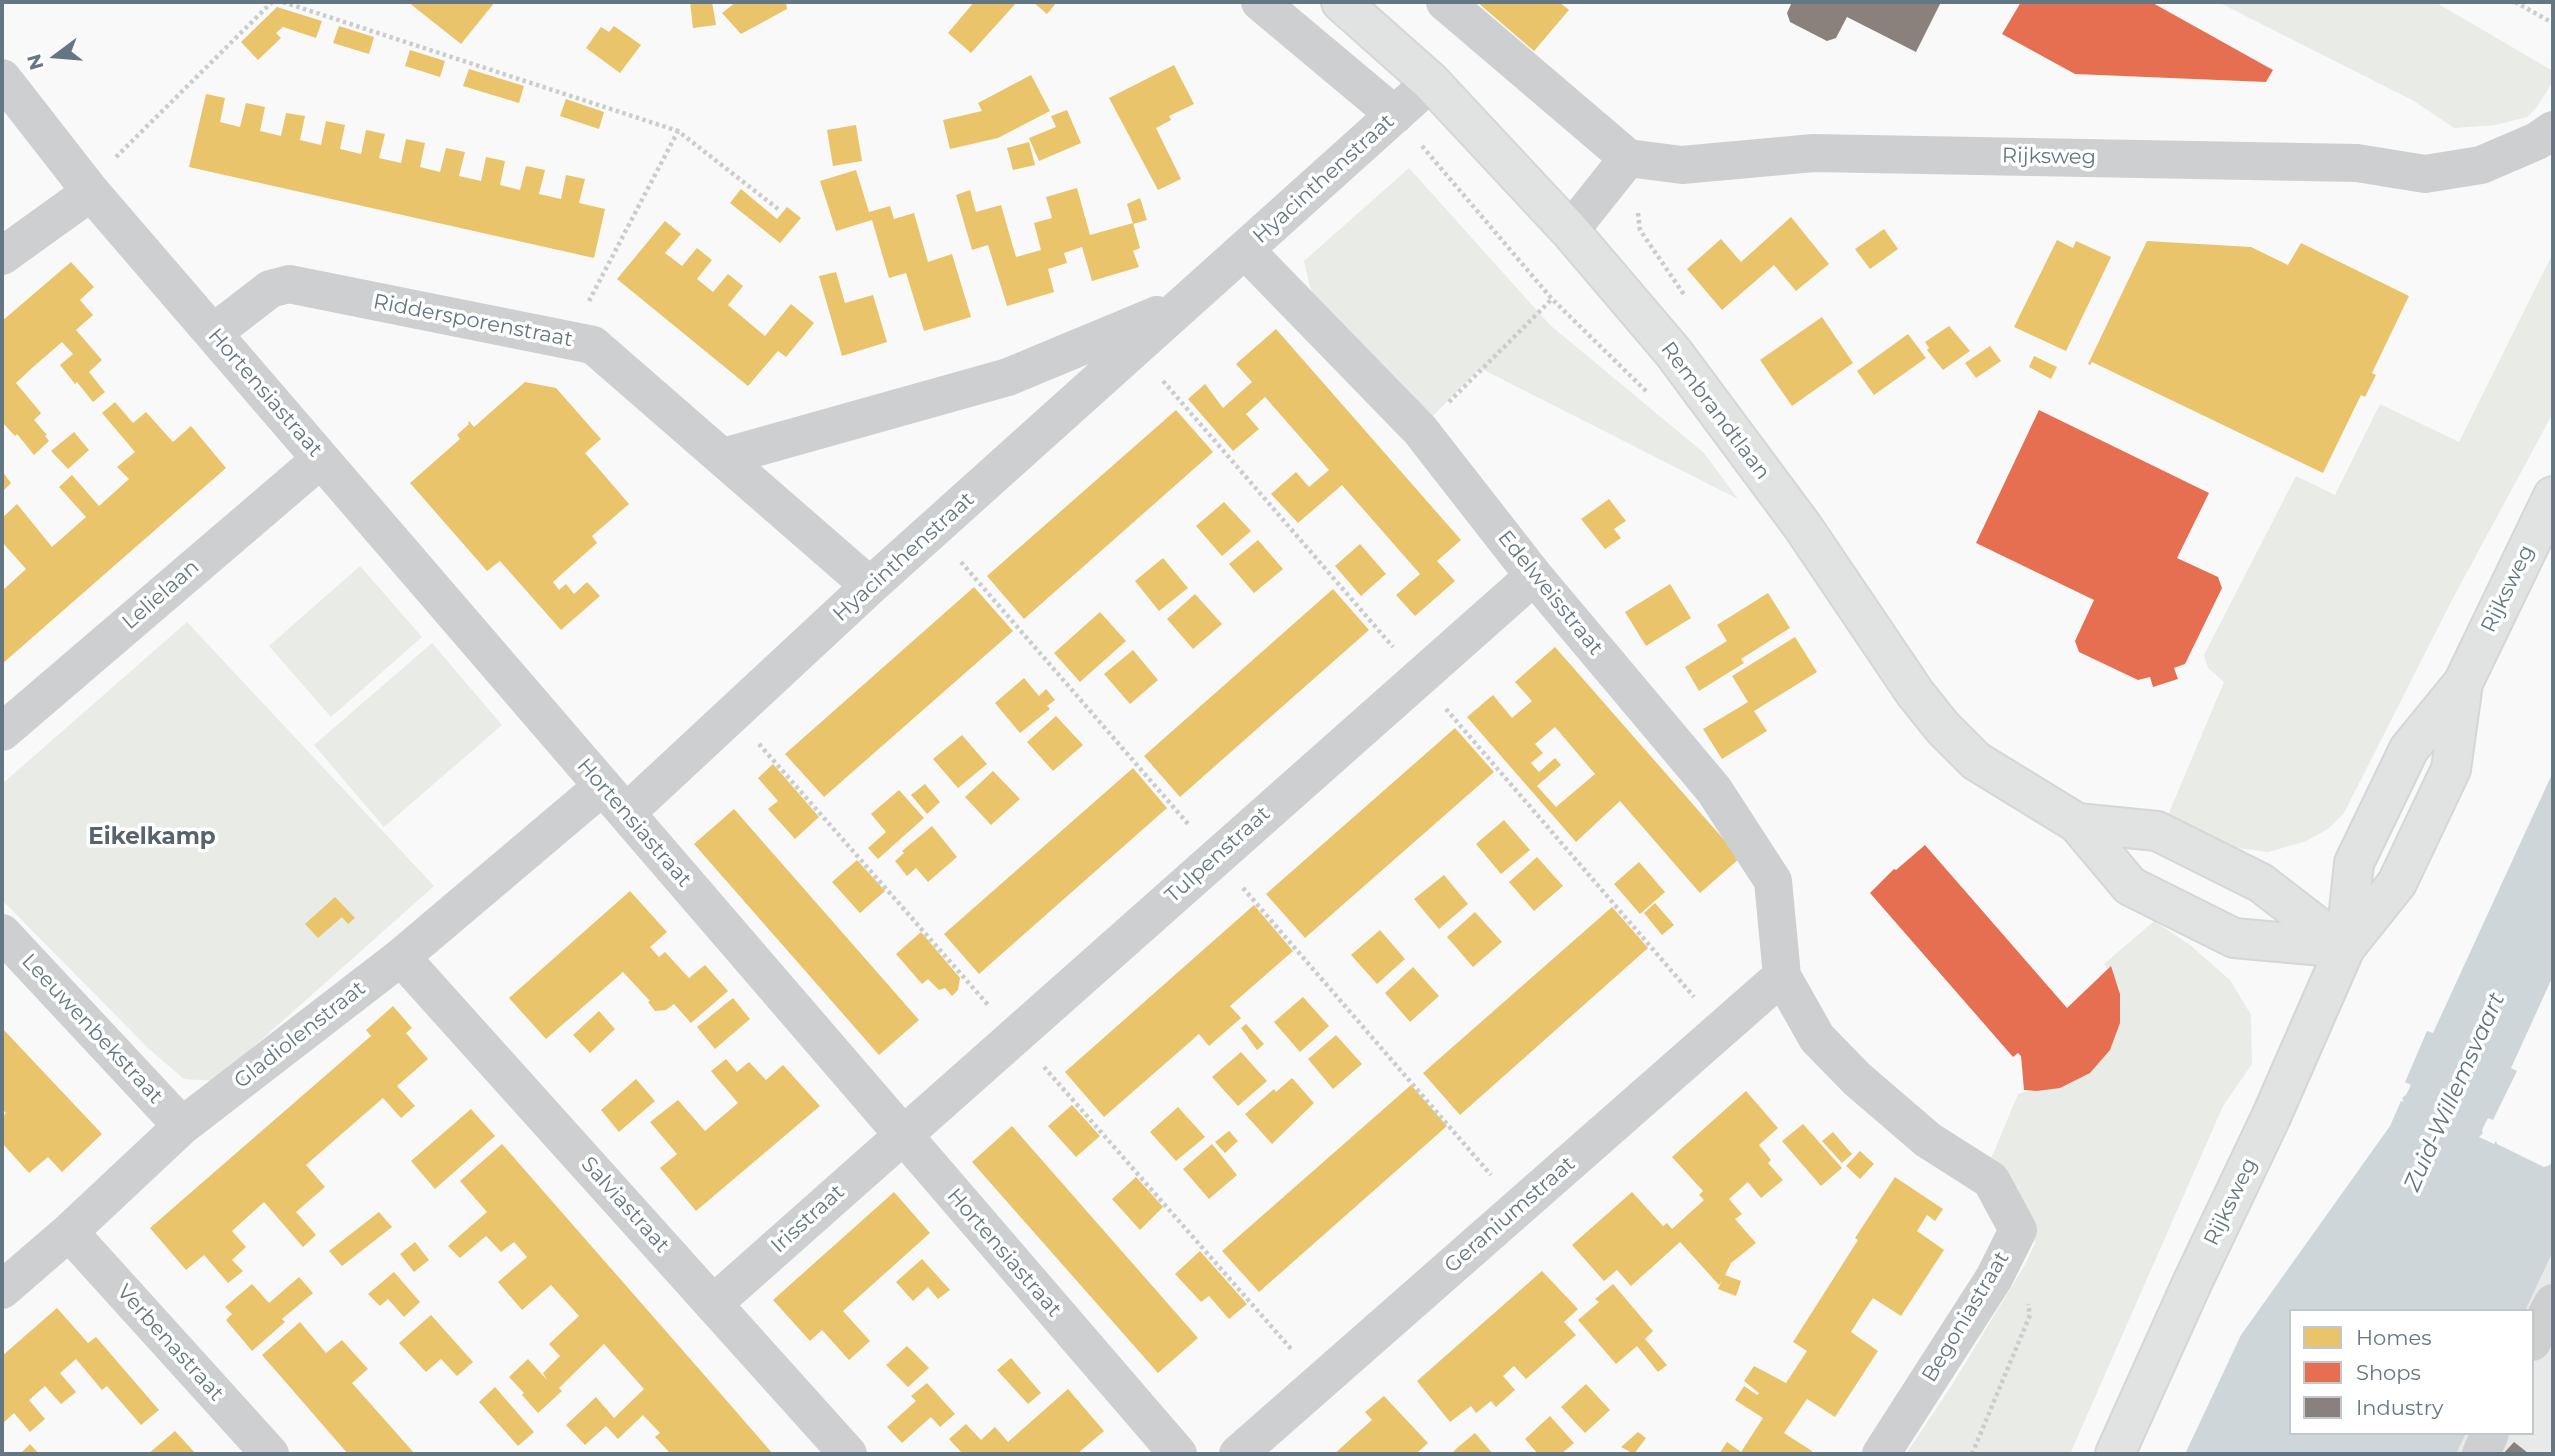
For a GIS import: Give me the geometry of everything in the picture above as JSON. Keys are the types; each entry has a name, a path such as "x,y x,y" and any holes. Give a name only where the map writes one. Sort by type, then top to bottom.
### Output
{"main road":[{"name":"Rembrandtlaan","path":"1341,2 1431,82 1570,231 1673,352 1803,527 1915,693 1942,728 1976,761 2077,823 2130,886 2234,938 2345,948"},
{"name":"Rijksweg","path":"2115,1454 2193,1281 2272,1118 2345,948 2397,883 2451,769 2463,682 2553,496"},
{"name":"Rembrandtlaan","path":"2077,823 2157,831 2261,883 2345,948"}],"street":[{"path":"1260,2 1395,115"},
{"path":"1445,2 1628,158 1570,231"},
{"name":"Hortensiastraat","path":"2,78 89,189 1178,1454"},
{"name":"Hyacinthenstraat","path":"614,799 870,586 1431,82"},
{"name":"Rijksweg","path":"1628,158 1682,165 1814,153 2357,163 2425,174 2481,165 2537,142 2553,130"},
{"path":"2,256 89,189"},
{"name":"Edelweisstraat","path":"1245,250 1420,430 1534,576 1714,790 1773,881 1782,976"},
{"name":"Riddersporenstraat","path":"213,334 271,289 289,284 593,345 870,586"},
{"name":"Hyacinthenstraat","path":"723,457 1008,377 1185,304"},
{"name":"Lelielaan","path":"2,732 321,458"},
{"name":"Tulpenstraat","path":"903,1134 1534,576"},
{"name":"Gladiolenstraat","path":"2,1290 69,1232 181,1126 401,957 614,799"},
{"name":"Leeuwenbekstraat","path":"2,933 181,1126"},
{"name":"Salviastraat","path":"401,957 848,1454"},
{"name":"Geraniumstraat","path":"1238,1454 1782,976"},
{"name":"Begoniastraat","path":"1782,976 1817,1038 1857,1079 1928,1140 1991,1180 2018,1230 1994,1278 1881,1454"},
{"name":"Irisstraat","path":"713,1304 903,1134"},
{"name":"Verbenastraat","path":"69,1232 270,1454"},
{"path":"2534,1338 2553,1303"},
{"path":"2480,1454 2489,1435"}],"path":[{"path":"89,189 272,2"},
{"path":"283,2 678,131 778,209"},
{"path":"2515,2 2553,23"},
{"path":"1395,115 1531,272"},
{"path":"569,340 678,131"},
{"path":"1420,430 1552,299"},
{"path":"1972,1454 2030,1315 2028,1303"}],"shaded area":[{"path":"2218,2 2435,2 2553,71 2553,81 2537,107 2527,117 2495,125 2454,128 2414,101"},
{"path":"1409,168 1550,325 1704,453 1738,499 1480,368 1426,423 1320,308 1310,287 1304,261"},
{"path":"2553,253 2553,413 2452,600 2344,813 2328,829 2304,842 2268,852 2222,846 2163,827 2224,682 2208,668 2204,655 2296,476 2335,495 2380,404 2459,442"},
{"path":"360,566 422,637 331,717 269,646"},
{"path":"187,622 434,886 215,1081 184,1079 149,1049 2,900 2,784"},
{"path":"432,643 502,725 384,827 314,745"},
{"path":"2154,921 2190,945 2230,980 2251,1015 2252,1064 2223,1106 2070,1454 1906,1454 1952,1385 2026,1263 2035,1243 2034,1227 1986,1171 2018,1094 2056,1083 2113,1036 2120,988 2104,964"},
{"path":"2553,1186 2553,1454 2390,1454 2402,1435 2534,1435 2534,1309 2478,1309"}],"water":[{"name":"Zuid-Willemsvaart","path":"2553,772 2553,976 2511,1068 2517,1071 2493,1120 2488,1118 2479,1137 2494,1144 2496,1141 2497,1144 2544,1167 2550,1165 2553,1158 2553,1251 2526,1309 2289,1309 2289,1435 2465,1435 2456,1454 2185,1454 2241,1335 2390,1126 2411,1085 2405,1082 2427,1031 2433,1033"}],"building: Homes":[{"path":"408,2 495,2 461,44"},
{"path":"690,2 712,2 716,25 693,28"},
{"path":"736,2 786,2 787,9 741,34 722,13"},
{"path":"974,2 1017,2 971,53 948,33"},
{"path":"1033,2 1057,2 1047,14"},
{"path":"1477,2 1559,2 1569,10 1534,51"},
{"path":"277,7 322,21 316,38 283,27 276,33 281,38 258,60 241,42"},
{"path":"339,26 374,37 369,54 333,43"},
{"path":"614,26 641,45 620,73 586,48 601,27 609,32"},
{"path":"410,50 445,61 440,77 405,66"},
{"path":"1174,65 1194,104 1169,116 1171,120 1156,128 1181,179 1158,190 1109,98"},
{"path":"469,69 524,86 519,103 463,86"},
{"path":"1031,75 1050,111 998,138 950,149 943,120 982,111 978,103"},
{"path":"206,94 225,98 220,122 240,127 246,103 265,107 260,131 281,136 286,113 305,116 300,140 321,145 326,121 345,125 340,149 361,154 366,130 385,134 379,158 401,163 406,139 425,143 420,167 440,172 446,148 465,152 459,176 481,181 486,157 505,161 500,185 520,190 526,166 545,170 539,194 561,199 566,175 585,179 579,203 605,209 594,258 189,167"},
{"path":"566,99 604,112 599,129 560,116"},
{"path":"1067,110 1081,143 1039,161 1029,138 1056,127 1051,116"},
{"path":"856,125 862,161 833,166 827,130"},
{"path":"1029,142 1035,165 1013,170 1007,148"},
{"path":"856,170 869,212 890,206 894,219 914,213 928,262 952,254 971,317 924,331 906,273 889,278 872,220 836,231 820,181"},
{"path":"1077,188 1090,235 1133,223 1140,248 1133,251 1139,267 1092,281 1082,247 1064,253 1067,263 1048,269 1054,292 1007,306 988,245 972,250 956,195 970,190 976,212 1001,205 1016,257 1041,250 1034,223 1052,218 1046,197"},
{"path":"741,189 777,219 787,207 801,218 780,243 730,203"},
{"path":"1140,198 1147,220 1133,224 1127,204"},
{"path":"1791,217 1829,264 1796,291 1774,265 1722,310 1687,269 1721,239 1741,262"},
{"path":"665,221 681,234 665,253 682,266 697,248 712,260 697,279 713,292 728,274 743,286 728,305 765,336 791,304 814,323 786,357 778,351 748,386 617,279"},
{"path":"1884,229 1898,249 1870,269 1855,249"},
{"path":"2057,240 2073,248 2076,241 2111,257 2066,351 2014,327"},
{"path":"2147,241 2251,247 2288,265 2301,243 2409,296 2372,373 2376,375 2365,397 2361,395 2323,473 2092,362 2088,364"},
{"path":"71,262 94,287 80,300 93,315 76,330 102,360 89,372 105,392 93,402 77,382 75,384 60,365 73,354 62,342 32,368 16,383 41,413 34,420 49,441 34,455 17,434 15,436 2,422 2,321"},
{"path":"836,272 845,303 873,295 887,342 842,356 819,276"},
{"path":"1822,317 1853,363 1792,406 1760,360"},
{"path":"1949,326 1970,351 1943,370 1927,350 1929,348 1925,342"},
{"path":"1276,329 1461,540 1437,561 1455,581 1415,616 1396,595 1420,574 1342,485 1298,523 1271,494 1296,472 1309,487 1329,470 1265,397 1246,414 1259,429 1233,451 1188,399 1205,384 1223,408 1252,382 1236,364"},
{"path":"1908,334 1926,358 1874,395 1857,371"},
{"path":"1990,346 2001,361 1976,378 1965,363"},
{"path":"2034,356 2057,367 2051,379 2029,367"},
{"path":"525,382 556,388 601,439 585,453 629,504 592,536 597,543 553,582 559,590 566,584 574,594 587,582 600,596 561,630 500,561 487,571 410,483 460,439 457,435 469,421 474,427"},
{"path":"115,402 133,423 146,412 173,442 191,426 226,468 2,664 2,591 26,569 2,542 2,518 17,504 52,547 86,517 59,487 72,475 99,506 129,479 117,467 135,452 102,413"},
{"path":"1176,410 1213,452 1024,619 987,576"},
{"path":"74,432 89,450 68,469 51,451"},
{"path":"2,471 11,483 2,492"},
{"path":"1609,499 1626,521 1614,529 1621,538 1605,549 1581,519"},
{"path":"1224,502 1251,531 1222,556 1196,526"},
{"path":"1258,540 1283,569 1254,593 1229,564"},
{"path":"1360,544 1386,574 1361,596 1335,566"},
{"path":"1163,558 1188,588 1159,611 1135,581"},
{"path":"1670,584 1691,618 1646,646 1625,612"},
{"path":"974,587 1013,631 824,797 785,754"},
{"path":"1333,589 1369,630 1180,797 1144,756"},
{"path":"1768,593 1790,628 1741,659 1744,663 1699,691 1685,667 1727,641 1717,625"},
{"path":"1195,594 1222,624 1193,649 1167,619"},
{"path":"1100,612 1126,641 1080,682 1054,653"},
{"path":"1795,637 1817,672 1754,711 1767,731 1722,759 1703,729 1748,702 1732,676"},
{"path":"1555,647 1740,858 1700,893 1620,801 1576,842 1467,717 1493,695 1512,718 1532,701 1515,682","holes":["1555,727 1595,774 1556,807 1537,786 1561,765 1555,758 1539,772 1531,763 1543,753 1535,744"]},
{"path":"1133,650 1158,680 1130,704 1104,674"},
{"path":"1024,678 1039,696 1046,689 1055,700 1047,706 1050,709 1020,733 995,703"},
{"path":"1056,716 1083,745 1053,771 1027,742"},
{"path":"1455,728 1494,772 1305,938 1266,894"},
{"path":"962,735 987,764 958,788 933,759"},
{"path":"773,764 819,817 795,839 768,809 778,801 758,778"},
{"path":"1133,768 1167,808 979,974 944,934"},
{"path":"993,771 1020,799 991,825 965,797"},
{"path":"925,784 940,802 927,814 911,795"},
{"path":"899,790 924,818 878,859 868,848 886,832 871,814"},
{"path":"734,809 919,1020 879,1055 694,844"},
{"path":"1504,820 1530,850 1501,874 1476,844"},
{"path":"932,826 957,857 928,882 916,868 907,876 895,861 904,853 902,851"},
{"path":"1537,857 1563,886 1534,911 1509,882"},
{"path":"857,860 885,891 860,913 832,882"},
{"path":"1639,862 1665,892 1640,914 1614,884"},
{"path":"1444,875 1468,904 1439,929 1414,899"},
{"path":"630,891 667,932 650,947 659,957 665,952 689,978 705,965 728,991 691,1023 674,1004 666,1010 655,1011 648,1002 650,1001 623,972 546,1039 509,998"},
{"path":"335,897 355,918 348,924 342,917 318,938 305,924"},
{"path":"1655,903 1674,925 1662,935 1644,913"},
{"path":"1254,905 1293,951 1230,1006 1241,1018 1209,1046 1199,1034 1104,1117 1065,1072"},
{"path":"1612,907 1648,948 1460,1115 1423,1073"},
{"path":"1475,912 1502,942 1473,967 1447,937"},
{"path":"1380,930 1405,959 1377,984 1351,955"},
{"path":"921,932 960,978 958,990 952,996 945,988 939,990 928,979 922,984 896,954"},
{"path":"1413,967 1439,996 1410,1022 1385,993"},
{"path":"1303,997 1329,1026 1300,1052 1274,1022"},
{"path":"733,998 750,1019 715,1049 697,1027"},
{"path":"393,1006 412,1028 406,1033 428,1059 397,1086 415,1106 401,1118 383,1098 306,1165 325,1187 296,1212 316,1235 303,1247 264,1202 232,1231 246,1247 232,1260 243,1271 228,1283 204,1255 186,1270 150,1228 371,1036 366,1030"},
{"path":"599,1011 615,1029 590,1053 573,1035"},
{"path":"1246,1024 1264,1044 1257,1050 1241,1028"},
{"path":"2,1028 102,1134 62,1172 48,1157 29,1173 2,1143 2,1117 6,1113 2,1109"},
{"path":"1336,1035 1362,1064 1333,1089 1308,1059"},
{"path":"1241,1052 1267,1081 1238,1106 1212,1077"},
{"path":"726,1059 737,1072 749,1062 766,1080 783,1065 820,1106 696,1211 660,1168 677,1154 650,1122 678,1100 705,1131 738,1103 711,1071"},
{"path":"1292,1078 1314,1103 1272,1144 1245,1114 1274,1089 1276,1092"},
{"path":"636,1079 655,1101 619,1132 601,1110"},
{"path":"1411,1085 1447,1126 1259,1292 1222,1251"},
{"path":"1746,1091 1778,1128 1759,1145 1771,1160 1768,1163 1783,1180 1761,1198 1748,1182 1729,1199 1742,1214 1735,1219 1756,1243 1731,1263 1725,1275 1741,1281 1736,1296 1718,1289 1722,1280 1719,1285 1680,1242 1631,1286 1617,1270 1604,1281 1572,1245 1632,1192 1663,1226 1667,1223 1672,1229 1704,1200 1699,1195 1703,1191 1672,1157"},
{"path":"1072,1105 1100,1136 1076,1157 1048,1126"},
{"path":"1178,1107 1205,1137 1176,1161 1150,1132"},
{"path":"471,1109 495,1136 435,1189 411,1161"},
{"path":"1803,1124 1842,1168 1821,1186 1782,1141"},
{"path":"1012,1126 1198,1338 1158,1373 972,1162"},
{"path":"1229,1131 1238,1141 1225,1153 1215,1142"},
{"path":"1833,1132 1852,1154 1842,1163 1822,1141"},
{"path":"502,1144 773,1454 667,1454 669,1452 655,1437 660,1433 643,1415 618,1439 606,1426 585,1445 566,1425 596,1397 614,1418 644,1389 604,1344 559,1388 562,1391 538,1413 522,1395 524,1393 509,1377 528,1359 547,1380 543,1373 560,1356 549,1344 579,1316 551,1285 522,1310 498,1282 527,1257 514,1242 501,1252 486,1236 460,1258 448,1246 487,1212 460,1181"},
{"path":"1212,1144 1237,1175 1209,1199 1183,1169"},
{"path":"1860,1151 1874,1164 1860,1179 1846,1166"},
{"path":"1136,1177 1163,1207 1140,1230 1112,1199"},
{"path":"1895,1177 1943,1209 1935,1221 1927,1215 1917,1231 1944,1250 1901,1316 1873,1298 1861,1316 1851,1332 1878,1351 1835,1417 1807,1399 1784,1433 1812,1451 1810,1454 1719,1454 1727,1442 1741,1452 1763,1418 1735,1400 1744,1386 1757,1395 1759,1393 1744,1381 1754,1366 1786,1383 1807,1351 1793,1342"},
{"path":"894,1192 930,1233 843,1311 870,1341 849,1360 822,1330 810,1341 773,1300"},
{"path":"379,1212 392,1227 342,1266 329,1251"},
{"path":"415,1242 429,1260 414,1272 400,1254"},
{"path":"1200,1251 1247,1304 1229,1319 1209,1296 1201,1302 1175,1274"},
{"path":"922,1259 950,1290 938,1299 928,1287 913,1301 896,1282"},
{"path":"1542,1271 1578,1309 1564,1322 1576,1335 1526,1379 1514,1366 1503,1376 1515,1390 1496,1407 1491,1401 1476,1413 1471,1406 1450,1422 1417,1381"},
{"path":"394,1272 420,1302 404,1317 388,1299 380,1306 368,1294"},
{"path":"299,1277 313,1293 282,1319 285,1322 252,1351 226,1320 232,1314 225,1307 252,1284 269,1303"},
{"path":"1613,1284 1653,1331 1645,1339 1667,1365 1658,1372 1637,1346 1616,1364 1578,1320 1599,1302 1595,1299"},
{"path":"57,1308 88,1343 96,1337 159,1410 141,1425 107,1386 102,1390 76,1359 60,1373 76,1392 61,1404 45,1386 29,1400 45,1419 30,1432 14,1413 2,1424 2,1356"},
{"path":"431,1315 473,1362 457,1376 441,1359 426,1372 399,1343"},
{"path":"300,1322 326,1353 342,1340 368,1369 352,1383 415,1454 348,1454 262,1355"},
{"path":"907,1346 929,1368 908,1387 886,1365"},
{"path":"1011,1358 1041,1393 1028,1404 997,1370"},
{"path":"927,1383 955,1414 940,1427 931,1417 902,1443 887,1427 916,1401 911,1396"},
{"path":"1586,1384 1610,1410 1585,1433 1561,1407"},
{"path":"495,1387 534,1432 518,1446 479,1402"},
{"path":"1068,1389 1104,1431 1077,1454 963,1454 949,1439 966,1424 981,1440 995,1427 1008,1442"},
{"path":"1384,1396 1428,1443 1416,1454 1334,1454 1372,1420 1365,1412"},
{"path":"1550,1416 1574,1443 1561,1454 1538,1454 1525,1439"},
{"path":"175,1431 196,1454 148,1454"},
{"path":"1638,1432 1646,1438 1634,1454 1621,1447"},
{"path":"1475,1433 1493,1454 1451,1454 1457,1448"},
{"path":"30,1444 39,1454 20,1454"}],"building: Shops":[{"path":"2021,2 2151,2 2273,70 2266,82 2075,74 2002,34"},
{"path":"2039,410 2209,493 2177,558 2218,577 2222,588 2185,664 2174,668 2178,679 2153,687 2150,677 2138,680 2079,652 2075,641 2094,600 1976,543"},
{"path":"1925,845 2067,1008 2111,966 2120,994 2120,1023 2110,1050 2090,1073 2060,1088 2024,1090 2021,1056 2018,1053 2013,1057 1870,893 1894,869"}],"building: Industry":[{"path":"1792,2 1941,2 1916,52 1847,17 1836,38 1827,41 1790,22 1787,13"},
{"path":"2514,1442 2528,1453 2503,1454"}],"district":[{"name":"Eikelkamp","path":"152,837"}]}
